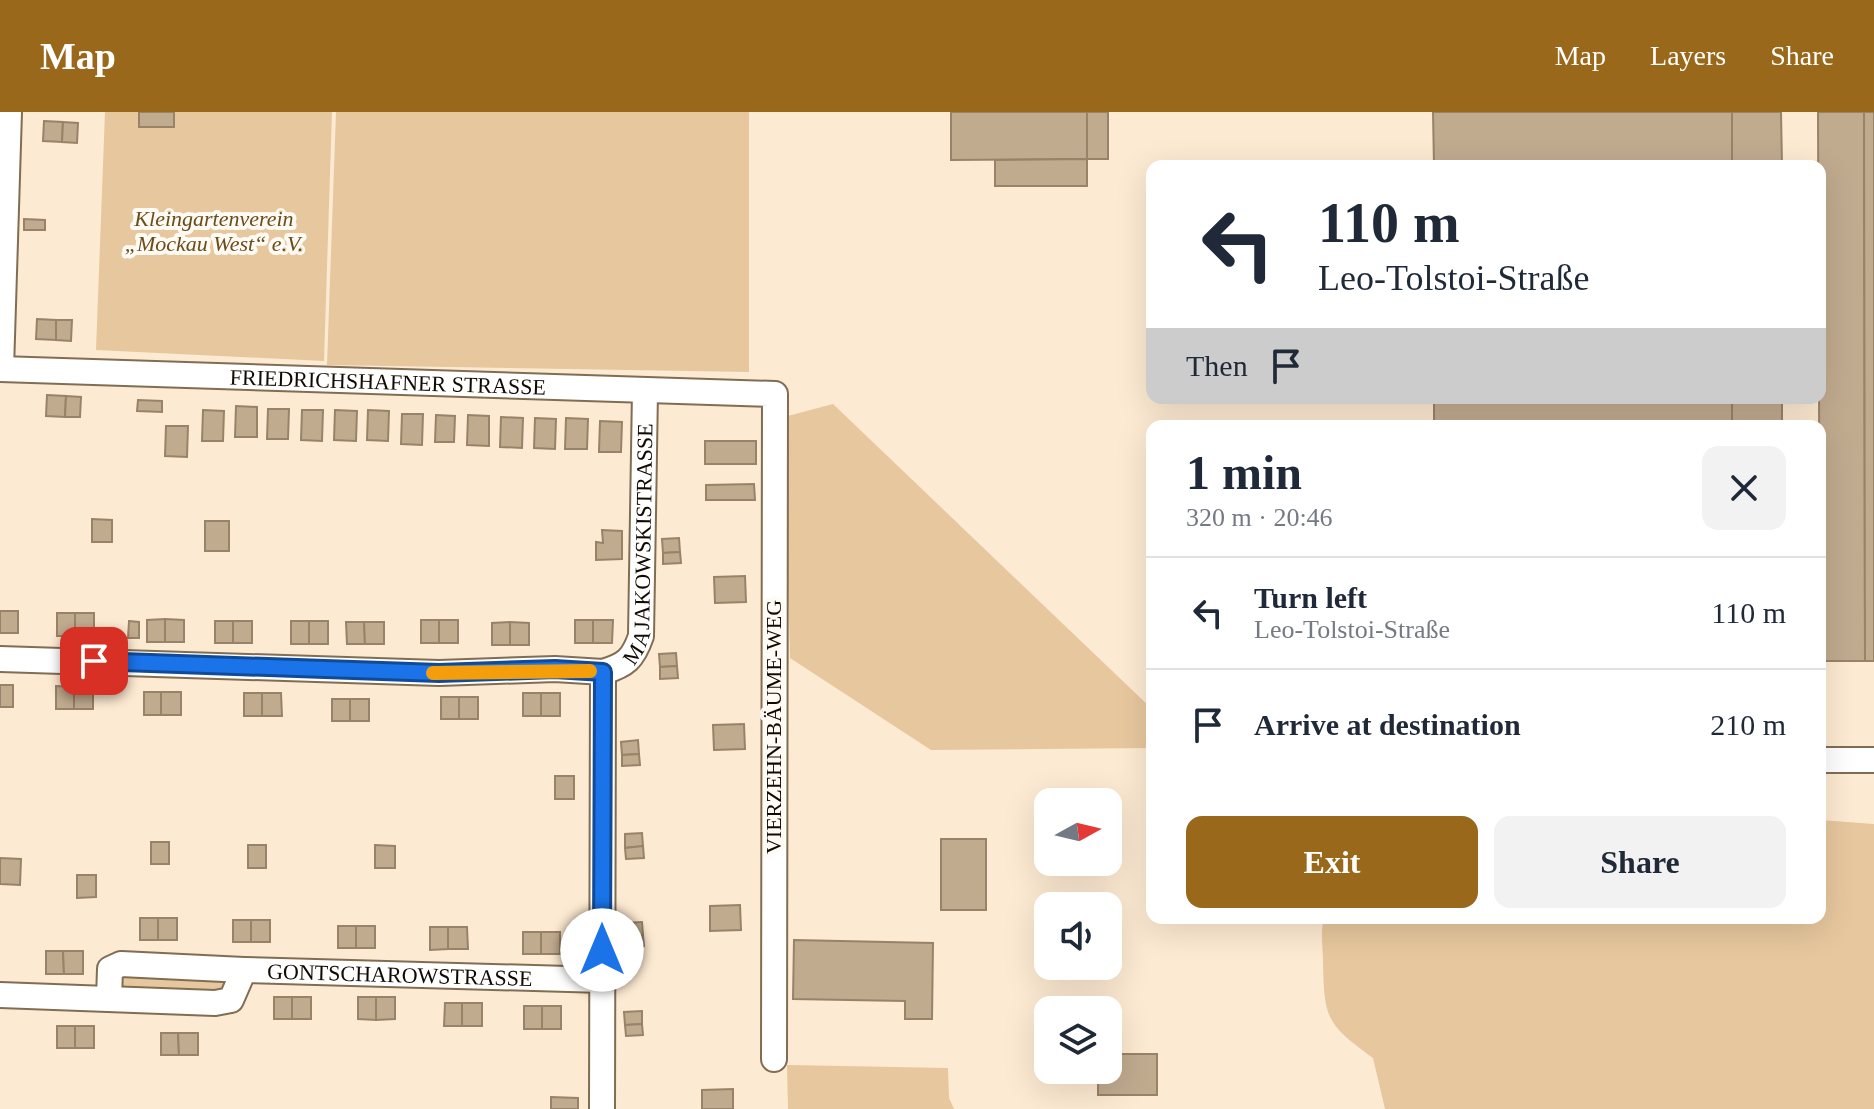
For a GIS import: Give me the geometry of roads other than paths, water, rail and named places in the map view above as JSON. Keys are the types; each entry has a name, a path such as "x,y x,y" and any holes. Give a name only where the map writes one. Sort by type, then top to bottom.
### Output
{"street":[{"path":"0,369 9,112"},
{"name":"FRIEDRICHSHAFNER STRASSE","path":"0,369 775,394"},
{"name":"MAJAKOWSKISTRASSE","path":"602,1109 603,672 625,665 635,653 641,636 645,391"},
{"name":"VIERZEHN-BÄUME-WEG","path":"774,1059 775,394"},
{"path":"0,659 439,673 555,669 603,672"},
{"path":"1826,760 1874,760"},
{"name":"GONTSCHAROWSTRASSE","path":"109,999 110,969 121,964 603,980"},
{"name":"GONTSCHAROWSTRASSE","path":"0,995 231,1000 244,970"}],"park label":[{"name":"Kleingartenverein „Mockau West“ e.V.","path":"214,230"}]}
